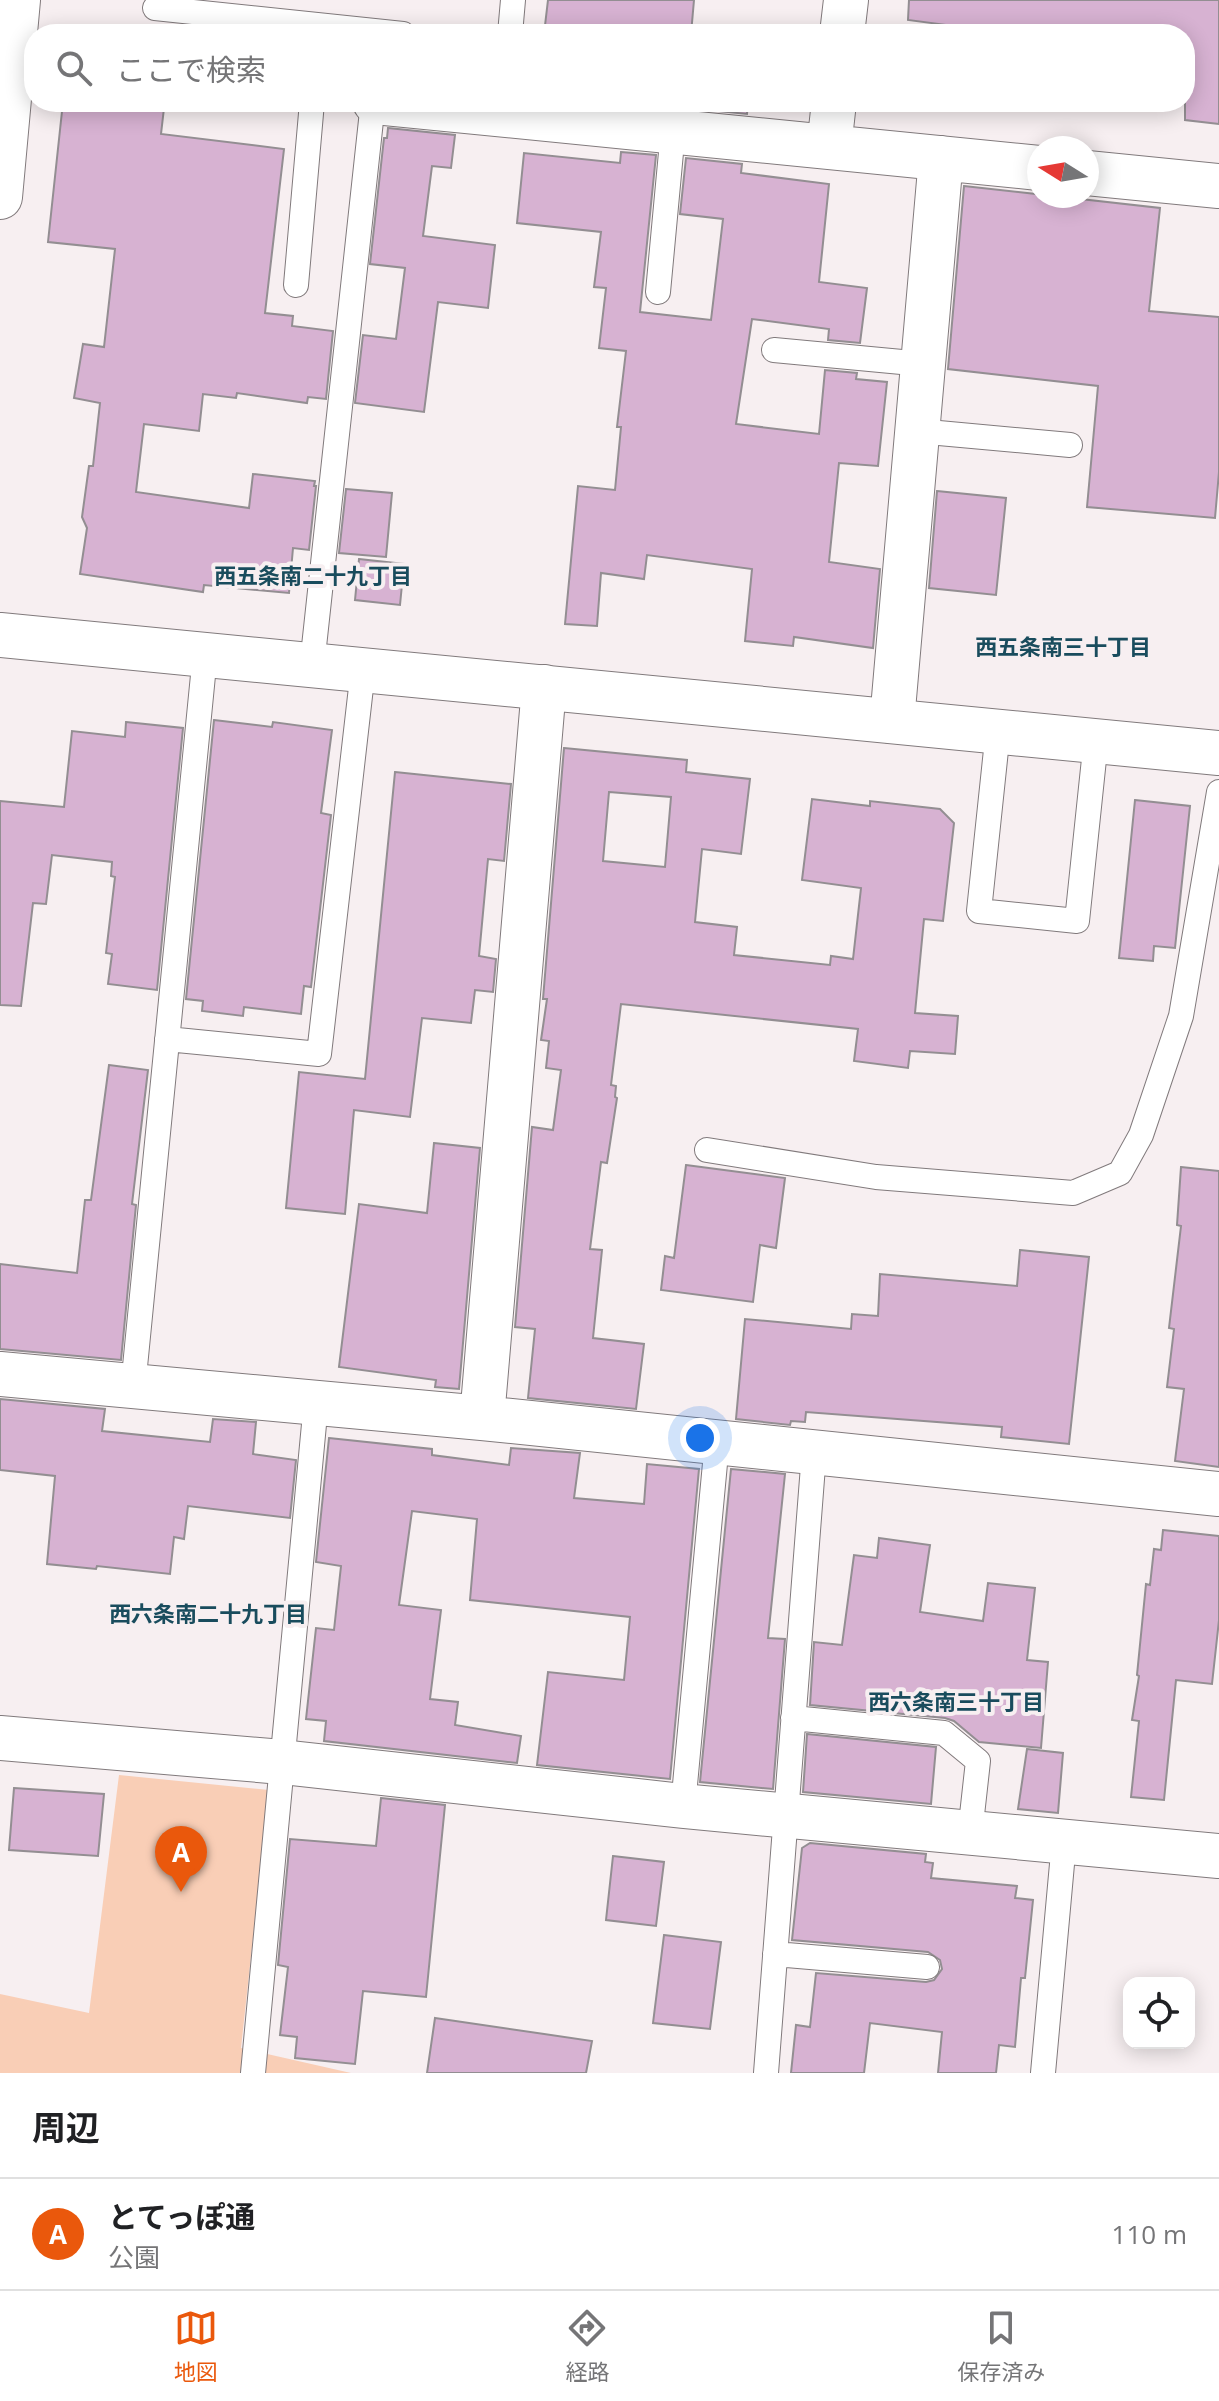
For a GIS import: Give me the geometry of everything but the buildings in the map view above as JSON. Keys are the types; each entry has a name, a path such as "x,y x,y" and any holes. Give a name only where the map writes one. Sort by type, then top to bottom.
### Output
{"street":[{"path":"0,197 15,67 18,0"},
{"path":"843,24 846,0"},
{"path":"533,112 673,131 1027,167"},
{"path":"829,147 833,112"},
{"path":"892,721 941,158"},
{"path":"1099,174 1219,186"},
{"path":"0,635 1219,753"},
{"path":"482,1418 544,687"},
{"path":"0,1374 482,1418 1219,1494"},
{"path":"0,1738 282,1762 683,1806 1219,1856"}],"lane":[{"path":"511,24 513,0"},
{"path":"155,8 319,24"},
{"path":"296,285 311,112"},
{"path":"312,665 373,112"},
{"path":"658,292 673,131"},
{"path":"774,350 923,364"},
{"path":"917,431 1070,445"},
{"path":"133,1387 205,655"},
{"path":"167,1039 319,1054 363,670"},
{"path":"998,731 979,911 1077,921 1096,740"},
{"path":"707,1150 876,1177 1073,1193 1120,1173 1141,1135 1181,1016 1219,792"},
{"path":"253,2073 316,1403"},
{"path":"683,1806 717,1442"},
{"path":"766,2073 814,1453"},
{"path":"793,1718 944,1733 978,1761 970,1833"},
{"path":"1043,2073 1064,1842"},
{"path":"775,1954 927,1967"}],"shaded area":[{"path":"119,1775 269,1790 241,2048 351,2073 0,2073 0,1994 89,2013"}],"place":[{"name":"とてっぽ通","path":"181,1892"}],"district":[{"name":"西五条南二十九丁目","path":"313,575"},
{"name":"西五条南三十丁目","path":"1063,646"},
{"name":"西六条南二十九丁目","path":"208,1613"},
{"name":"西六条南三十丁目","path":"956,1701"}]}
